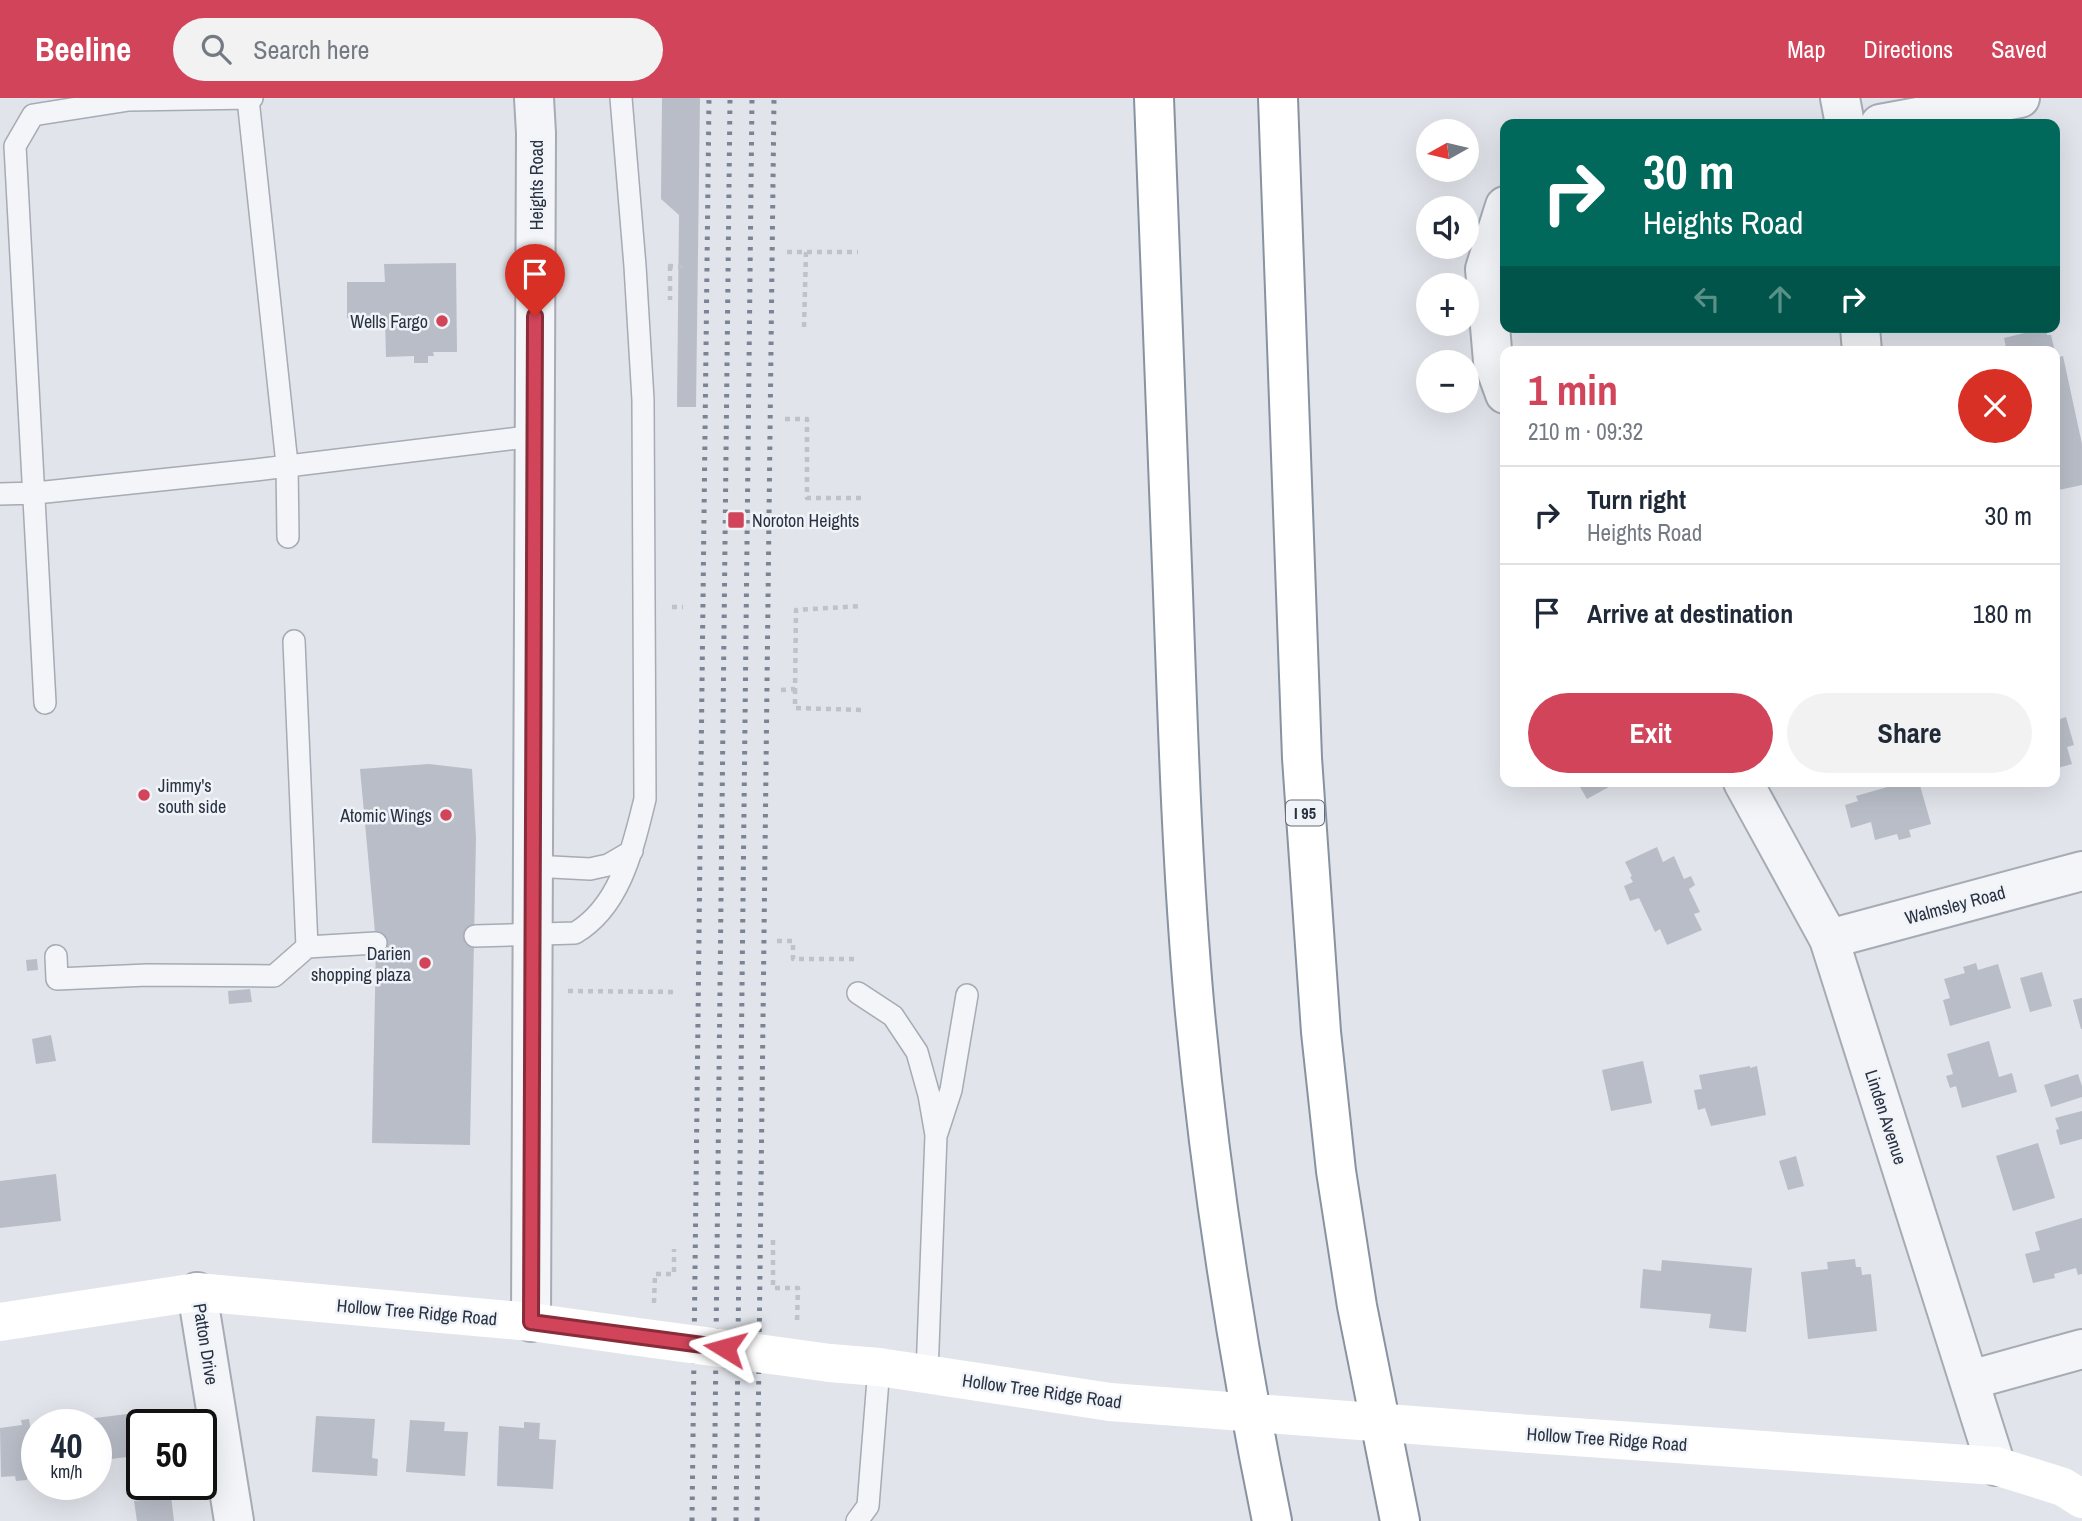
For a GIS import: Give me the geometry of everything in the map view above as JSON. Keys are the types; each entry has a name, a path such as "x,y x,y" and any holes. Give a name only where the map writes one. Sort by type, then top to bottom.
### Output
{"main road":[{"path":"1154,98 1178,742 1194,1003 1208,1142 1228,1278 1252,1425 1272,1521"},
{"name":"I 95","path":"1278,98 1302,758 1321,1032 1336,1171 1357,1306 1400,1521"},
{"name":"Hollow Tree Ridge Road","path":"0,1322 197,1292 531,1322 643,1321 830,1363 879,1367 1110,1402 1996,1466 2063,1487 2082,1499"}],"street":[{"name":"Heights Road","path":"531,1322 534,98"},
{"path":"1840,98 1845,119"},
{"path":"1907,119 2020,98"},
{"path":"1500,222 1485,269 1493,361 1500,380"},
{"name":"Linden Avenue","path":"1746,787 1829,939 1996,1466"},
{"name":"Walmsley Road","path":"1829,939 2082,872"},
{"name":"Patton Drive","path":"197,1292 233,1521"},
{"path":"1970,1380 2082,1349"}],"lane":[{"path":"45,703 36,493 15,146 33,115 129,100 250,98 287,464 288,537"},
{"path":"475,936 575,933 589,924 612,895 632,851 645,799 643,400 621,98"},
{"path":"0,494 36,493 255,470 535,436"},
{"path":"294,641 307,947"},
{"path":"533,866 590,869 608,865 632,851"},
{"path":"56,956 57,979 146,975 275,976 307,947 376,943"},
{"path":"858,993 893,1016 917,1052 929,1095 936,1135 927,1374"},
{"path":"936,1135 951,1090 967,995"},
{"path":"867,1516 879,1367"}],"path":[{"path":"787,252 858,252"},
{"path":"804,327 806,252"},
{"path":"670,301 670,266 688,267"},
{"path":"785,419 807,419 807,498 864,498"},
{"path":"862,606 796,610 795,689 795,708 862,710"},
{"path":"671,607 683,607"},
{"path":"781,690 795,689"},
{"path":"777,941 793,941 793,959 859,959"},
{"path":"533,990 678,992"},
{"path":"774,1240 773,1288 798,1288 797,1320"},
{"path":"643,1321 655,1274 674,1274 674,1249"}],"building":[{"path":"662,98 700,98 696,407 677,407 679,215 661,199"},
{"path":"456,263 457,352 433,352 434,356 428,356 428,363 414,363 414,356 386,357 385,317 347,318 347,282 385,282 384,264"},
{"path":"2025,333 2047,333 2051,335 2054,346 2006,346 2004,338"},
{"path":"2063,356 2082,444 2082,485 2060,490 2060,357"},
{"path":"2066,717 2074,745 2067,747 2072,764 2060,767 2060,719"},
{"name":"Darien shopping plaza","path":"429,764 472,769 476,838 470,1145 372,1143 376,943 360,769"},
{"path":"1580,787 1609,787 1587,799"},
{"path":"1888,787 1920,787 1931,824 1909,830 1911,837 1899,840 1897,834 1875,840 1871,822 1851,828 1845,805 1858,801 1856,796"},
{"path":"1657,847 1663,862 1674,856 1684,879 1691,876 1695,885 1689,889 1700,912 1694,914 1702,930 1667,945 1660,929 1655,932 1639,898 1630,901 1624,886 1633,882 1625,862"},
{"path":"37,959 38,970 27,971 26,960"},
{"path":"1976,963 1978,970 1998,964 2011,1008 1950,1026 1943,1000 1950,998 1944,979 1965,973 1963,967"},
{"path":"2042,972 2052,1006 2030,1012 2020,978"},
{"path":"250,989 252,1002 229,1004 228,991"},
{"path":"2082,998 2082,1029 2081,1029 2073,1000"},
{"path":"51,1035 56,1061 36,1064 32,1039"},
{"path":"1989,1041 1999,1077 2012,1073 2017,1092 1962,1108 1956,1086 1950,1088 1946,1076 1953,1074 1947,1054"},
{"path":"1643,1061 1652,1103 1611,1111 1602,1070"},
{"path":"1757,1066 1766,1115 1711,1126 1705,1108 1698,1110 1694,1090 1702,1089 1699,1075"},
{"path":"2078,1074 2082,1097 2051,1107 2044,1085"},
{"path":"2082,1111 2082,1139 2060,1145 2055,1118"},
{"path":"2038,1143 2055,1198 2013,1211 1996,1156"},
{"path":"1796,1156 1804,1186 1788,1190 1779,1161"},
{"path":"56,1174 61,1221 0,1228 0,1181"},
{"path":"2082,1218 2082,1274 2078,1275 2076,1268 2054,1274 2055,1278 2033,1283 2025,1254 2040,1250 2035,1232"},
{"path":"1855,1259 1856,1267 1861,1267 1862,1275 1871,1274 1877,1331 1808,1339 1801,1272 1828,1269 1827,1262"},
{"path":"1662,1260 1752,1268 1746,1332 1709,1328 1711,1314 1640,1308 1643,1269 1661,1271"},
{"path":"126,1414 126,1457 112,1459 112,1416"},
{"path":"316,1416 375,1419 372,1458 378,1459 377,1476 312,1472"},
{"path":"410,1420 445,1422 444,1431 468,1432 465,1476 406,1472"},
{"path":"524,1422 540,1423 539,1439 556,1440 553,1489 497,1486 499,1426 524,1428"},
{"path":"21,1425 21,1481 16,1481 15,1476 1,1477 0,1428"},
{"path":"171,1500 174,1521 137,1521 134,1501"}],"railway":[{"path":"692,1521 709,98"},
{"path":"714,1521 730,98"},
{"path":"736,1521 752,98"},
{"path":"757,1521 774,98"}],"place":[{"name":"Wells Fargo","path":"442,321"},
{"name":"Noroton Heights","path":"736,520"},
{"name":"Jimmy's south side","path":"144,795"},
{"name":"Atomic Wings","path":"446,815"},
{"name":"Darien shopping plaza","path":"425,963"}],"route":[{"path":"535,316 531,1322 725,1348"}]}
